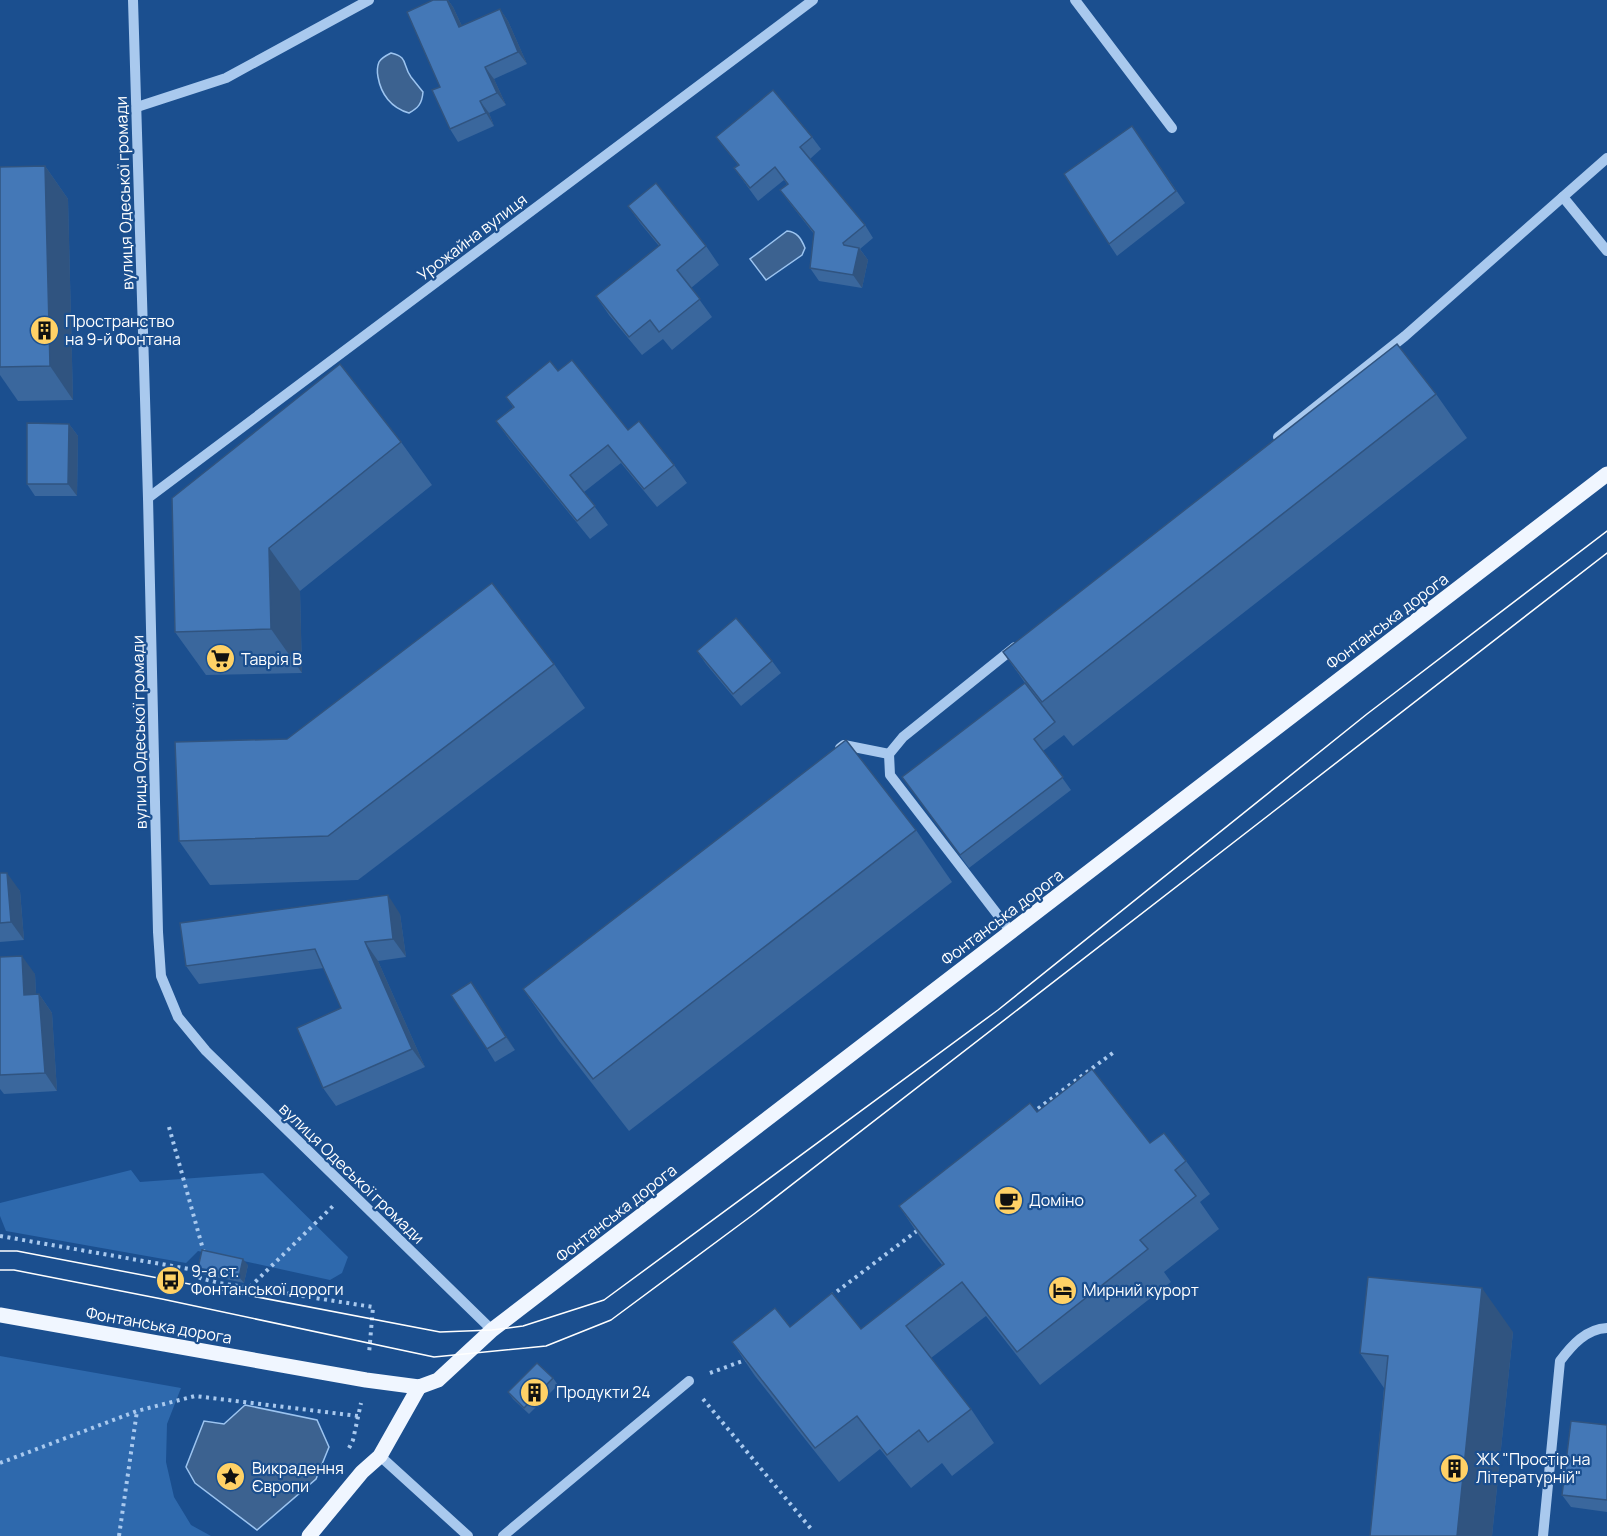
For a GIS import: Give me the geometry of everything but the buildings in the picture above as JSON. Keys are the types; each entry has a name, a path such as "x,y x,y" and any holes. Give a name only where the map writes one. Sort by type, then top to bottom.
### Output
{"main road":[{"name":"Фонтанська дорога","path":"0,1314 366,1380 419,1387 438,1380 492,1330 1607,474"},
{"path":"309,1536 362,1472 380,1456 419,1387"}],"street":[{"name":"вулиця Одеської громади","path":"134,0 161,976 178,1017 206,1051 492,1330"},
{"path":"137,108 226,78 369,0"},
{"name":"Урожайна вулиця","path":"148,498 813,0"},
{"path":"1075,0 1172,128"},
{"path":"1265,448 1405,336 1607,158"},
{"path":"1563,196 1607,252"},
{"path":"1011,932 890,775 889,754 903,737 1024,640"},
{"path":"835,752 844,745 889,754"},
{"path":"1543,1536 1560,1361 1576,1341 1598,1328 1607,1328"},
{"path":"503,1536 688,1381"},
{"path":"380,1456 468,1536"}],"path":[{"path":"1028,1116 1114,1052"},
{"path":"169,1126 204,1254 200,1278 373,1307 366,1380 353,1440 348,1449"},
{"path":"250,1287 349,1191"},
{"path":"823,1303 922,1226"},
{"path":"0,1236 201,1271"},
{"path":"750,1358 688,1381 812,1530"},
{"path":"0,1463 137,1411 195,1396 359,1416"},
{"path":"118,1536 137,1411"}],"shaded area":[{"path":"391,53 403,59 408,73 423,92 419,105 409,113 397,108 388,100 379,83 377,71 379,62"},
{"path":"787,231 798,236 802,241 805,248 802,255 766,280 750,259"},
{"path":"131,1170 140,1182 263,1173 348,1257 342,1273 330,1280 198,1251 186,1263 6,1231 0,1216 0,1203"},
{"path":"0,1356 181,1388 167,1424 166,1462 174,1497 191,1525 211,1536 0,1536"},
{"path":"245,1405 317,1420 329,1447 316,1479 257,1530 195,1483 186,1467 204,1421 224,1424"}],"tram line":[{"path":"0,1251 17,1251 440,1332 523,1326 604,1300 998,1010 1367,714 1607,531"},
{"path":"0,1270 14,1270 162,1299 434,1357 546,1346 611,1320 754,1214 1607,553"}],"place":[{"name":"Пространство на 9-й Фонтана","path":"44,330"},
{"name":"Таврія В","path":"220,659"},
{"name":"Доміно","path":"1008,1200"},
{"name":"9-а ст. Фонтанської дороги","path":"170,1280"},
{"name":"Мирний курорт","path":"1062,1290"},
{"name":"Продукти 24","path":"535,1392"},
{"name":"ЖК \"Простір на Літературній\"","path":"1455,1468"},
{"name":"Викрадення Європи","path":"231,1477"}]}
